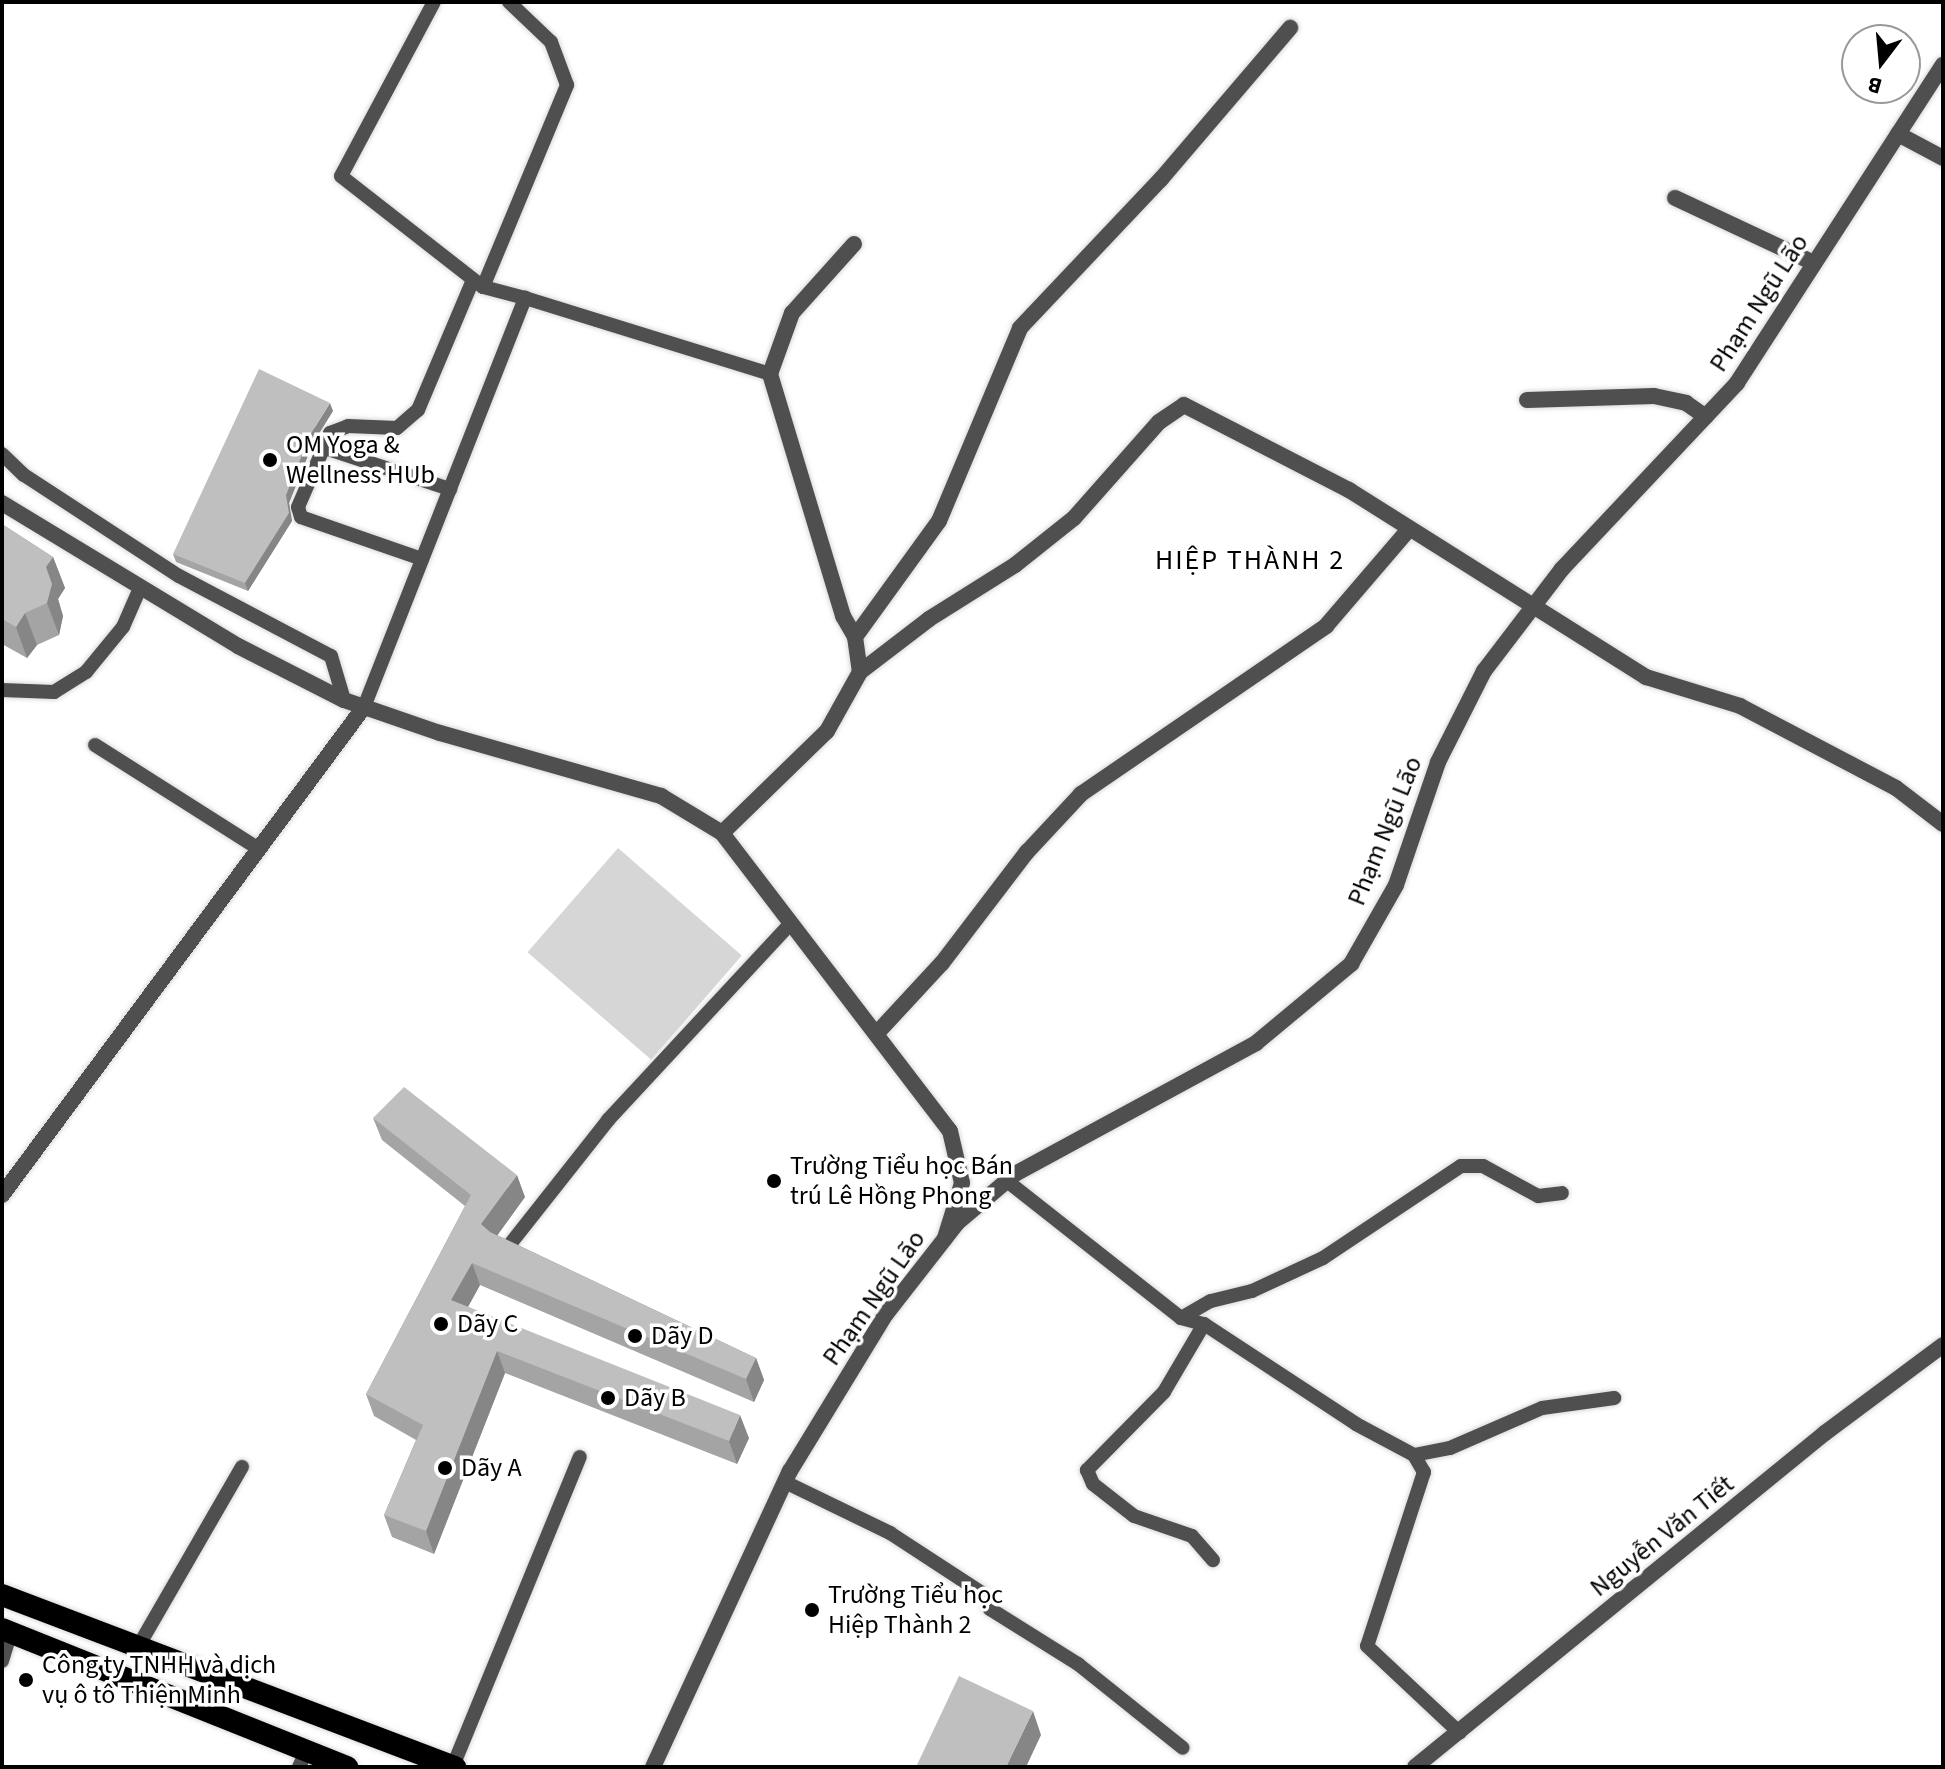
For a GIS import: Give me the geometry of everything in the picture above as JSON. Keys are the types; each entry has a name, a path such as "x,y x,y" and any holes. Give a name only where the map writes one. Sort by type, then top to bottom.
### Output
{"highway":[{"path":"2,1595 454,1767"},
{"path":"6,1631 303,1759 347,1767"}],"street":[{"path":"855,637 939,521 1020,328 1161,179 1290,28"},
{"name":"Phạm Ngũ Lão","path":"653,1767 785,1482 886,1314 945,1239 1007,1181 1256,1043 1351,964 1396,885 1438,762 1484,671 1562,569 1737,383 1943,65"},
{"path":"1898,134 1943,158"},
{"path":"1675,198 1814,263"},
{"path":"854,244 792,313 770,374 843,616 855,637 860,672"},
{"path":"1527,400 1663,397 1686,403 1706,417"},
{"path":"722,833 827,731 860,672 929,619 1015,565 1074,518 1159,422 1184,405 1349,490 1646,677 1740,706 1896,788 1943,824"},
{"path":"2,503 140,588 344,700 661,796 722,833 878,1032 950,1131 962,1183 945,1239"},
{"path":"878,1032 942,963 1027,852 1081,794 1326,626 1409,529"},
{"path":"2,1195 364,707"},
{"name":"Nguyễn Văn Tiết","path":"1415,1767 1825,1433 1943,1345"}],"lane":[{"path":"434,2 341,176 478,284 770,374"},
{"path":"422,559 301,517 298,507 330,433 348,426 397,428 418,410 567,85 551,42 509,2"},
{"path":"364,707 525,298"},
{"path":"322,447 450,489"},
{"path":"2,454 24,475 179,576 331,656 344,700"},
{"path":"2,690 54,692 86,672 123,627 140,588"},
{"path":"95,745 259,849"},
{"path":"511,1243 608,1120 791,923"},
{"path":"1181,1318 1211,1301 1263,1287 1323,1258 1461,1166 1483,1166 1538,1196 1562,1193"},
{"path":"1007,1181 1181,1318 1204,1324 1356,1424 1414,1455 1424,1472 1367,1646 1460,1733"},
{"path":"1204,1324 1164,1392 1087,1470 1093,1484 1134,1516 1192,1536 1213,1560"},
{"path":"1414,1455 1450,1448 1542,1408 1614,1398"},
{"path":"454,1767 580,1457"},
{"path":"138,1647 242,1467"},
{"path":"785,1482 890,1533 982,1593 990,1609 1078,1664 1183,1748"},
{"path":"2,1661 6,1631"}],"shaded area":[{"path":"618,848 742,956 651,1060 527,952"}],"building":[{"name":"OM Yoga & Wellness HUb","path":"259,369 330,403 310,435 286,495 289,513 245,583 173,554"},
{"path":"2,524 53,557 46,567 52,584 47,603 25,613 16,627 2,619"},
{"path":"404,1087 517,1175 481,1224 490,1232 756,1358 746,1379 472,1263 451,1300 740,1415 729,1441 497,1351 426,1531 384,1515 423,1425 366,1394 471,1195 373,1118"},
{"path":"959,1676 1033,1711 1006,1767 916,1767"}],"place":[{"name":"OM Yoga & Wellness HUb","path":"270,460"},
{"name":"Trường Tiểu học Bán trú Lê Hồng Phong","path":"774,1181"},
{"name":"Dãy C","path":"441,1324"},
{"name":"Dãy D","path":"635,1336"},
{"name":"Dãy B","path":"608,1398"},
{"name":"Dãy A","path":"445,1468"},
{"name":"Trường Tiểu học Hiệp Thành 2","path":"812,1610"},
{"name":"Công ty TNHH và dịch vụ ô tô Thiện Minh","path":"26,1680"}],"district":[{"name":"HIỆP THÀNH 2","path":"1250,560"}]}
